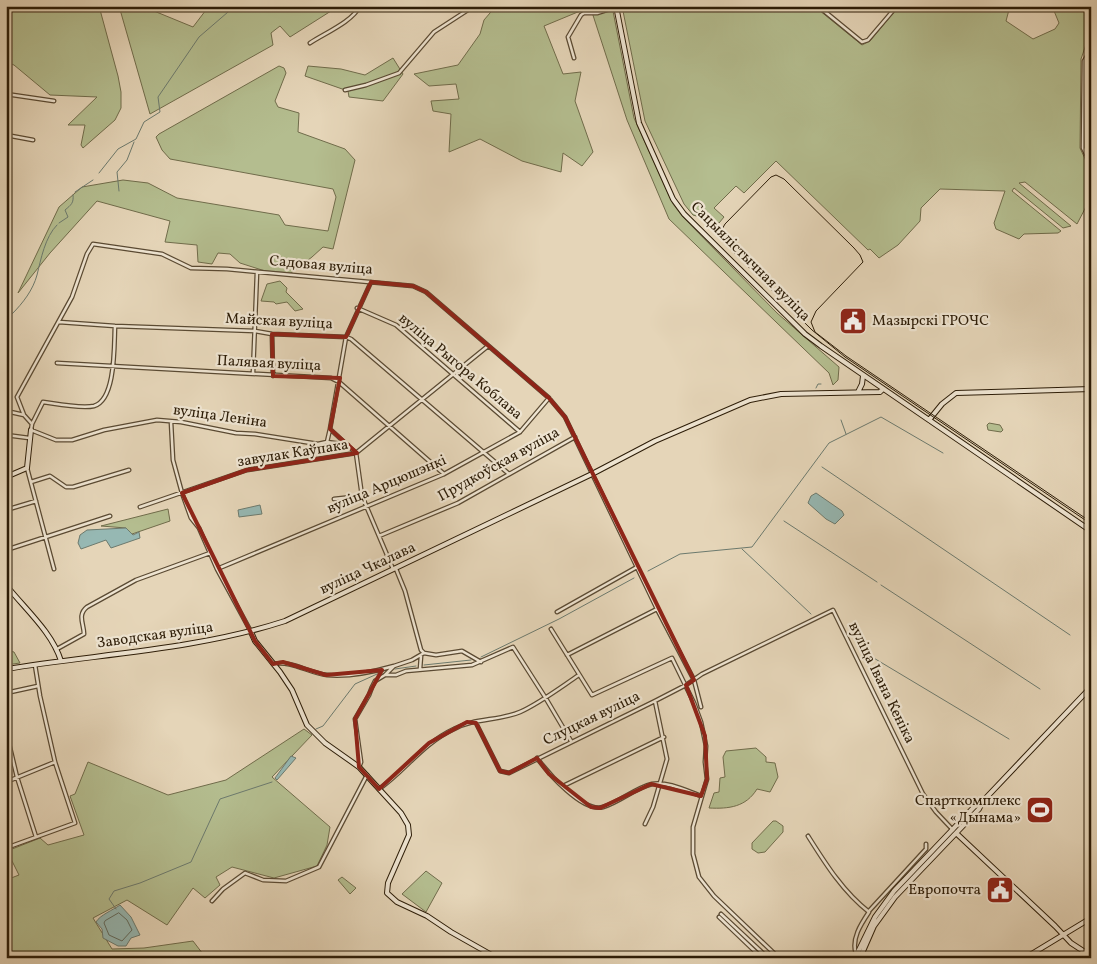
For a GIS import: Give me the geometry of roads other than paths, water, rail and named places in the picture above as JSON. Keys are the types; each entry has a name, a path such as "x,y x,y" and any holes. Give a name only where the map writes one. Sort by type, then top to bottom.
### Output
{"main road":[{"name":"Сацыялістычная вуліца","path":"616,6 637,118 678,206 805,334 862,376 1091,532"},
{"path":"858,392 862,384 862,376"},
{"name":"вуліца Чкалава","path":"252,632 285,621 663,438 750,400 781,394 880,392 883,389"},
{"path":"929,420 948,398 956,393 1091,390"},
{"path":"6,477 27,468 31,430"},
{"path":"6,585 57,650 61,661"},
{"path":"252,632 255,641 292,690 307,725 316,735 359,767 401,813 408,825 409,835 388,882 387,894 397,902 427,916 497,958"},
{"name":"Заводская вуліца","path":"6,669 188,644 252,632"},
{"path":"855,956 875,917 894,891 955,832 976,805 983,802 1091,687"},
{"path":"955,832 1055,926 1062,935 1091,956"},
{"path":"860,958 869,936 883,913 936,851"},
{"path":"1026,958 1091,918"}],"street":[{"path":"310,43 339,26 358,11 360,6"},
{"path":"345,90 366,85 399,73 434,32 474,6"},
{"name":"Сацыялістычная вуліца","path":"574,58 568,37 581,15 584,13 597,13 616,6"},
{"path":"818,6 862,42 868,40 896,6"},
{"path":"1088,158 1083,148 1084,60 1091,50"},
{"path":"6,94 54,101"},
{"path":"6,136 33,140"},
{"path":"6,231 8,235 6,241"},
{"name":"Садовая вуліца","path":"59,322 72,297 87,254 93,244 162,254 191,268 412,286 426,292 550,398 565,417 657,609 694,680 701,707"},
{"path":"253,373 257,272"},
{"path":"327,442 346,337 371,282"},
{"name":"вуліца Рыгора Коблава","path":"358,308 396,325 520,432"},
{"path":"32,424 24,414 17,397 59,322"},
{"name":"Майская вуліца","path":"59,322 346,337 351,339 508,474"},
{"path":"31,430 43,402 88,407 97,406 106,398 113,367 115,326"},
{"path":"272,334 273,376"},
{"path":"330,429 356,453 488,346"},
{"name":"Палявая вуліца","path":"57,364 331,378 339,382 444,474"},
{"name":"вуліца Арцюшэнкі","path":"217,569 444,474 520,432 550,398"},
{"path":"6,411 24,414"},
{"name":"вуліца Леніна","path":"31,430 56,440 72,440 112,428 157,420 181,422 236,433 255,434 318,444 327,442 348,445"},
{"path":"171,422 173,460 191,518 252,632"},
{"path":"6,434 29,438"},
{"name":"Прудкоўская вуліца","path":"379,536 458,503 575,437"},
{"name":"завулак Каўпака","path":"140,507 246,470 356,453 362,496"},
{"path":"27,468 54,569"},
{"path":"31,482 50,476 66,487 73,487 129,470"},
{"path":"334,500 362,496 368,506 379,536 405,591 423,654 420,669"},
{"path":"6,510 36,500"},
{"path":"6,550 110,516"},
{"path":"57,650 84,634 81,618 83,610 87,607 136,580 210,553"},
{"path":"558,612 637,567"},
{"path":"567,655 657,609"},
{"name":"вуліца Івана Кеніка","path":"762,645 833,610 923,794 936,812 955,832"},
{"path":"551,629 592,695 672,658 694,702 705,736 707,779 697,810 693,840 695,865 699,876 714,896 779,958"},
{"name":"Слуцкая вуліца","path":"476,723 500,771 509,772 570,740 655,701 686,685 702,674 762,645"},
{"path":"385,675 396,675 420,669 472,665 513,647 570,740"},
{"path":"273,664 283,662 326,675 346,675 394,666 423,654 436,655 462,651 480,662"},
{"path":"6,848 75,823 55,762 35,665"},
{"path":"359,767 361,762 355,719 375,681 394,666"},
{"path":"379,789 429,743 452,729 467,722 476,723 520,712 579,676"},
{"path":"6,693 38,686"},
{"path":"645,824 654,807 668,759 655,701"},
{"path":"6,732 36,837"},
{"path":"563,786 664,737"},
{"path":"537,758 549,774 572,795 591,807 600,808 652,784 662,784 701,796"},
{"path":"6,782 55,762"},
{"path":"212,901 223,889 245,873 263,880 286,881 319,867 367,775"},
{"path":"808,836 845,890 869,912"},
{"path":"855,956 856,938 869,912 927,845 936,851"},
{"path":"721,914 769,958 775,954"},
{"path":"719,918 762,958"}],"water":[{"path":"816,493 842,511 844,515 835,524 826,519 808,503 811,496"},
{"path":"260,505 262,514 239,517 238,510"},
{"path":"126,528 133,535 139,532 140,538 111,548 106,540 81,549 78,543 80,535 87,530"},
{"path":"291,756 296,758 277,780 275,778"},
{"path":"120,905 131,917 140,935 131,938 126,946 118,946 103,938 102,929 96,922"}],"waterway":[{"path":"99,173 118,149 136,139 144,122 160,112 158,97 199,37 235,6"},
{"path":"119,191 117,172 127,160 134,142"},
{"path":"75,192 93,180"},
{"path":"59,223 68,217 65,210 72,204 73,195"},
{"path":"12,314 24,301 33,286 46,242 57,225"},
{"path":"6,322 11,317"},
{"path":"816,388 818,384 821,384"},
{"path":"648,571 680,554 752,547 829,443 881,417 943,453"},
{"path":"841,420 846,434"},
{"path":"822,467 1070,635"},
{"path":"784,521 877,582"},
{"path":"742,549 811,614"},
{"path":"481,657 559,619 634,578"},
{"path":"881,585 1040,689"},
{"path":"862,651 1009,739"},
{"path":"424,665 471,660"},
{"path":"395,669 416,666"},
{"path":"316,729 323,726 355,684 386,670"},
{"path":"116,909 109,899 114,891 140,883 191,862 220,799 272,782"}],"tram line":[{"path":"1091,522 846,356 815,332 811,322 816,311 863,262 854,248 784,179 776,175 771,177 725,224 721,231 723,242 812,330 845,357 1091,524"}],"place":[{"name":"Мазырскі ГРОЧС","path":"853,321"},
{"name":"Спарткомплекс «Дынама»","path":"1040,810"},
{"name":"Европочта","path":"1000,890"}]}
